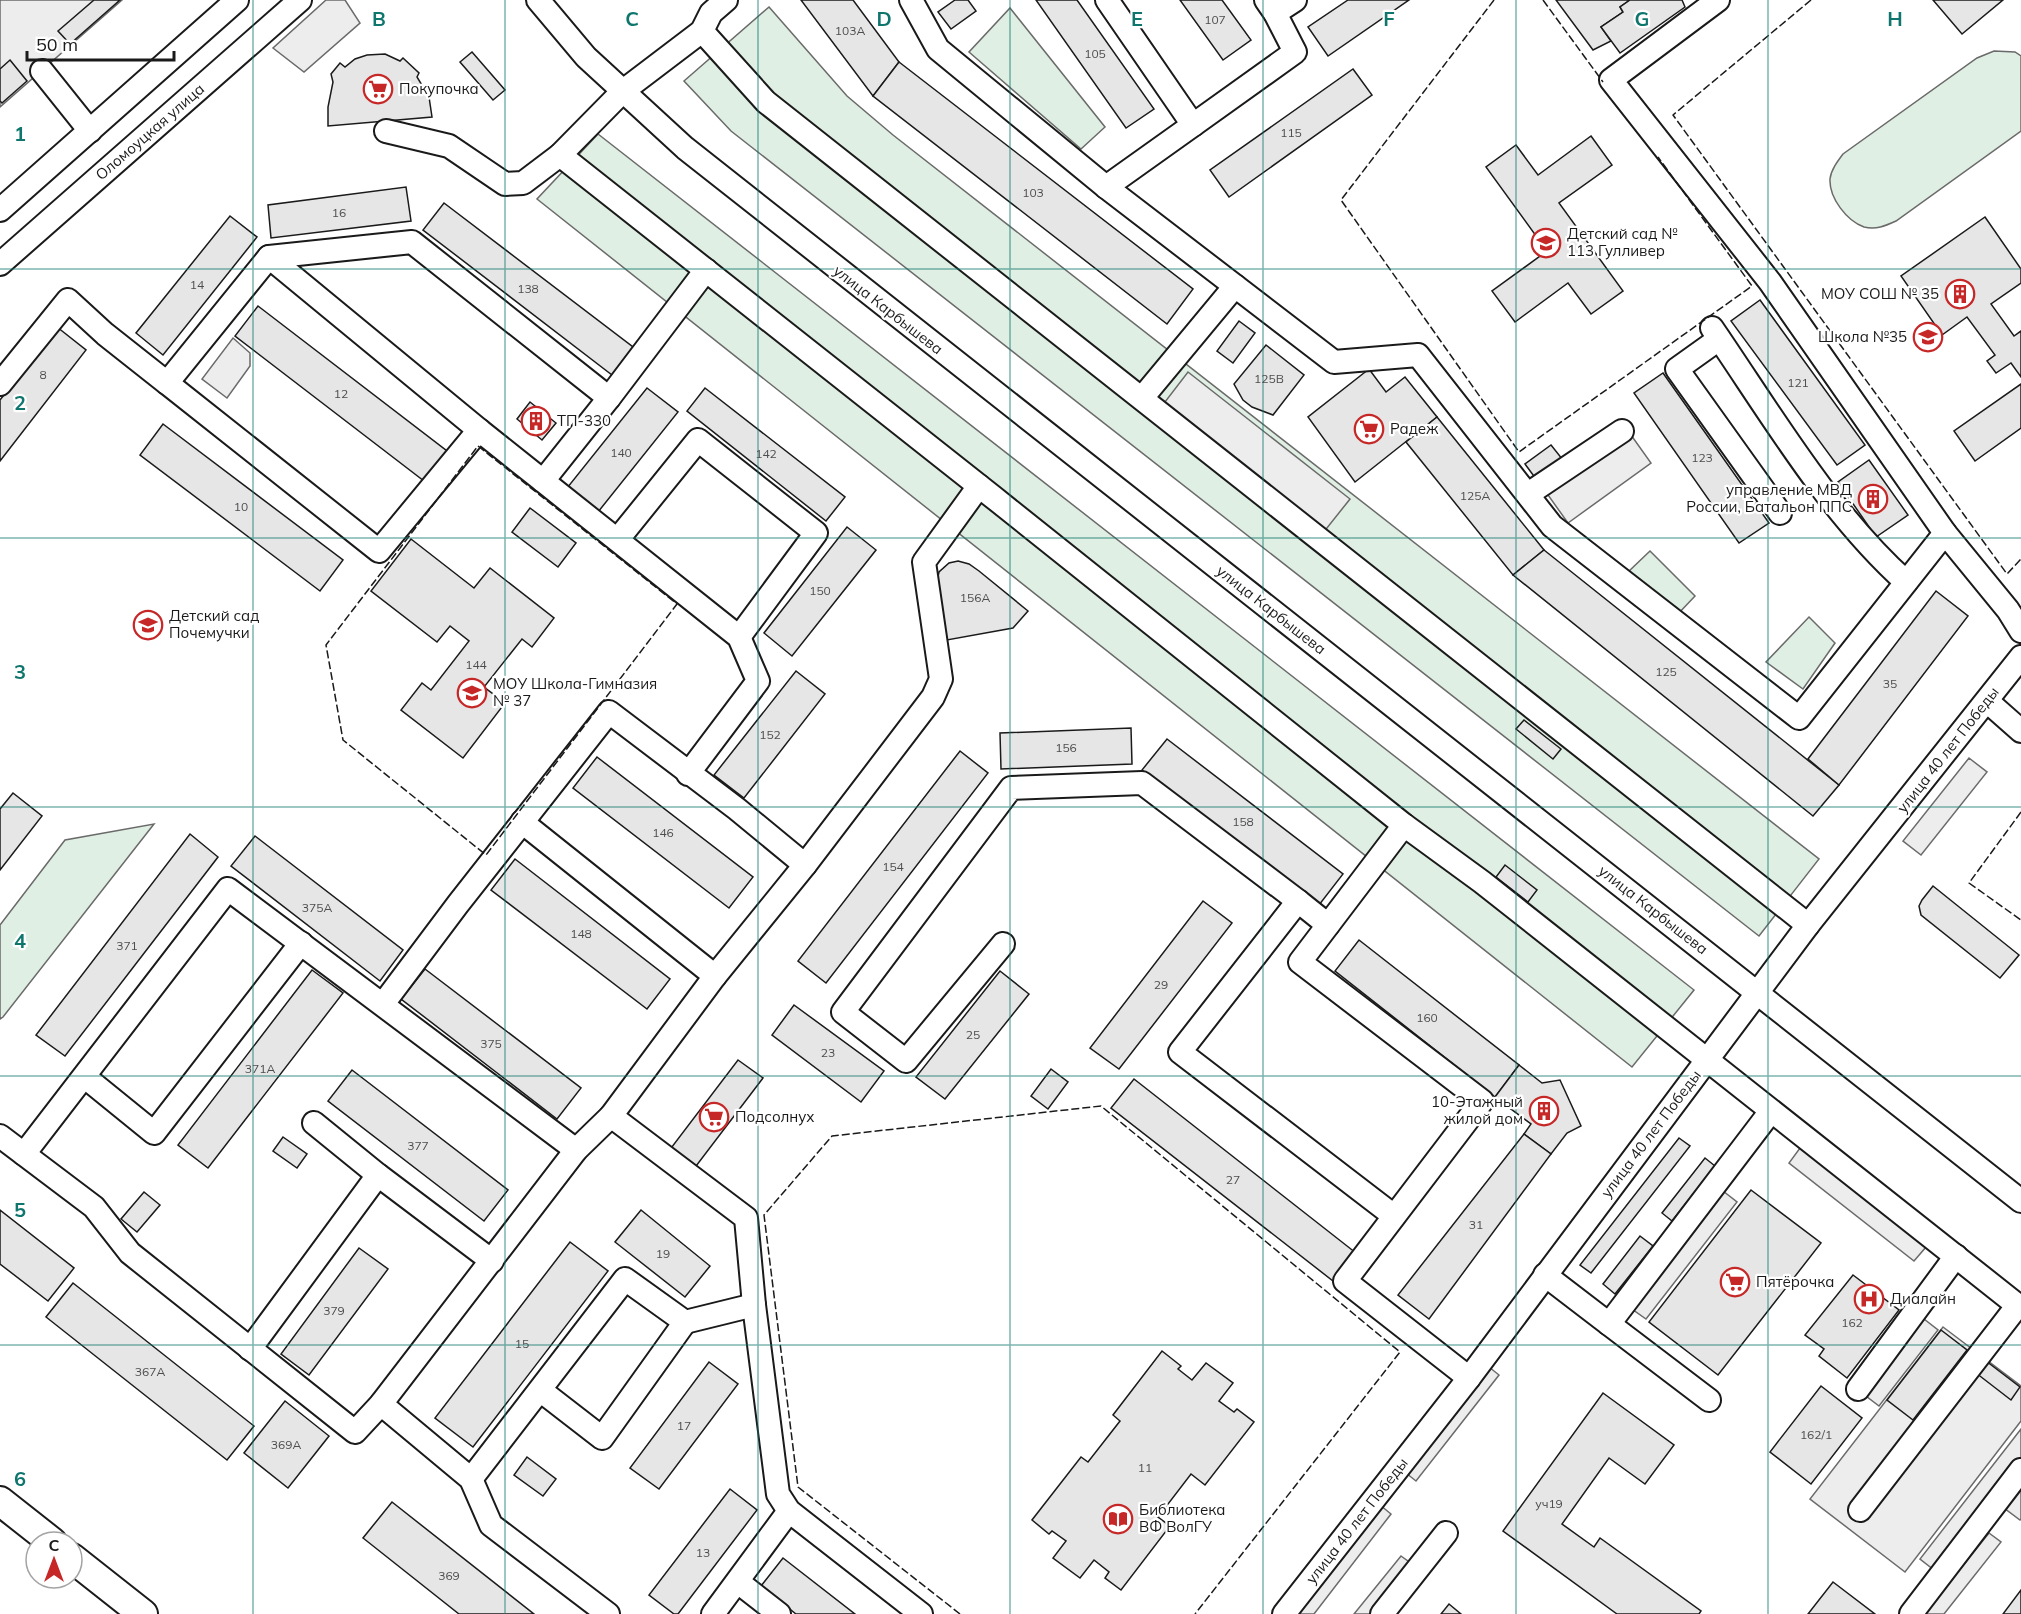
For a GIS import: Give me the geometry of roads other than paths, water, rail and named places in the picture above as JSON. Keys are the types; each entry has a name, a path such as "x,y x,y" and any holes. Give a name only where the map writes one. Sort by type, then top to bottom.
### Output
{"main road":[{"path":"0,1501 37,1530"},
{"path":"84,1567 143,1614"}],"street":[{"path":"0,210 237,0"},
{"name":"Оломоуцкая улица","path":"0,264 300,0"},
{"name":"улица Карбышева","path":"538,0 586,57 685,148 743,195 2021,1201"},
{"path":"386,131 449,146 505,184 523,183 560,155 623,91 702,31 711,13 726,0"},
{"path":"911,0 938,49 1106,187 1334,362 1418,354 1552,526 1799,718 1945,533"},
{"path":"1107,0 1193,125"},
{"path":"1106,187 1295,52 1271,7 1295,0"},
{"path":"1719,0 1611,80 1770,282 1945,533 2008,610 2021,631"},
{"path":"702,31 766,102 1808,926"},
{"path":"42,72 90,131"},
{"path":"560,155 1404,825 1491,890 2019,1307 1860,1510"},
{"path":"167,383 270,257 412,242 609,398"},
{"path":"270,257 478,430 739,637 758,681 688,774"},
{"path":"543,481 706,270"},
{"path":"1142,398 1235,286"},
{"path":"0,384 68,300 105,334 379,550 478,430"},
{"path":"1780,513 1677,369 1716,333 1818,483 1877,556 1906,582"},
{"path":"1528,494 1622,431"},
{"path":"618,539 699,440 816,533 739,637"},
{"path":"0,1136 94,1207 130,1253 355,1432 381,1404 576,1150 611,1116 715,976 805,865 933,697 940,679 924,562 979,486"},
{"name":"улица 40 лет Победы","path":"1284,1614 1469,1378 1808,926 2021,657"},
{"path":"1987,701 2021,731"},
{"path":"383,1004 609,712 737,809 805,865"},
{"path":"1004,944 906,1061 843,1012 1011,788 1142,783 1328,924"},
{"path":"522,822 715,976"},
{"path":"1404,825 1300,962 1482,1101 1346,1281 1469,1378"},
{"path":"24,1154 228,889 576,1150"},
{"path":"1298,901 1180,1052 1395,1216"},
{"path":"85,1077 154,1133 301,943"},
{"path":"1609,1324 1770,1111"},
{"path":"611,1116 746,1218 754,1305 778,1494 789,1511 921,1614"},
{"path":"314,1123 378,1175 492,1261"},
{"path":"250,1349 378,1175"},
{"path":"1858,1389 1956,1256"},
{"path":"1545,1275 1709,1400"},
{"path":"471,1479 625,1279 686,1322"},
{"path":"540,1390 602,1438 686,1322 754,1305"},
{"path":"381,1404 471,1479 491,1525 608,1614"},
{"path":"1911,1614 2021,1470"},
{"path":"713,1614 789,1511"},
{"path":"1382,1614 1446,1533"},
{"path":"738,1581 779,1614"}],"place":[{"name":"Покупочка","path":"378,89"},
{"name":"Детский сад № 113 Гулливер","path":"1546,243"},
{"name":"МОУ СОШ № 35","path":"1960,294"},
{"name":"Школа №35","path":"1928,337"},
{"name":"ТП-330","path":"536,421"},
{"name":"Радеж","path":"1369,429"},
{"name":"управление МВД России, Батальон ППС","path":"1873,499"},
{"name":"Детский сад Почемучки","path":"148,625"},
{"name":"МОУ Школа-Гимназия № 37","path":"472,693"},
{"name":"10-Этажный жилой дом","path":"1544,1111"},
{"name":"Подсолнух","path":"714,1117"},
{"name":"Пятёрочка","path":"1735,1282"},
{"name":"Диалайн","path":"1869,1299"},
{"name":"Библиотека ВФ ВолГУ","path":"1118,1519"}]}
